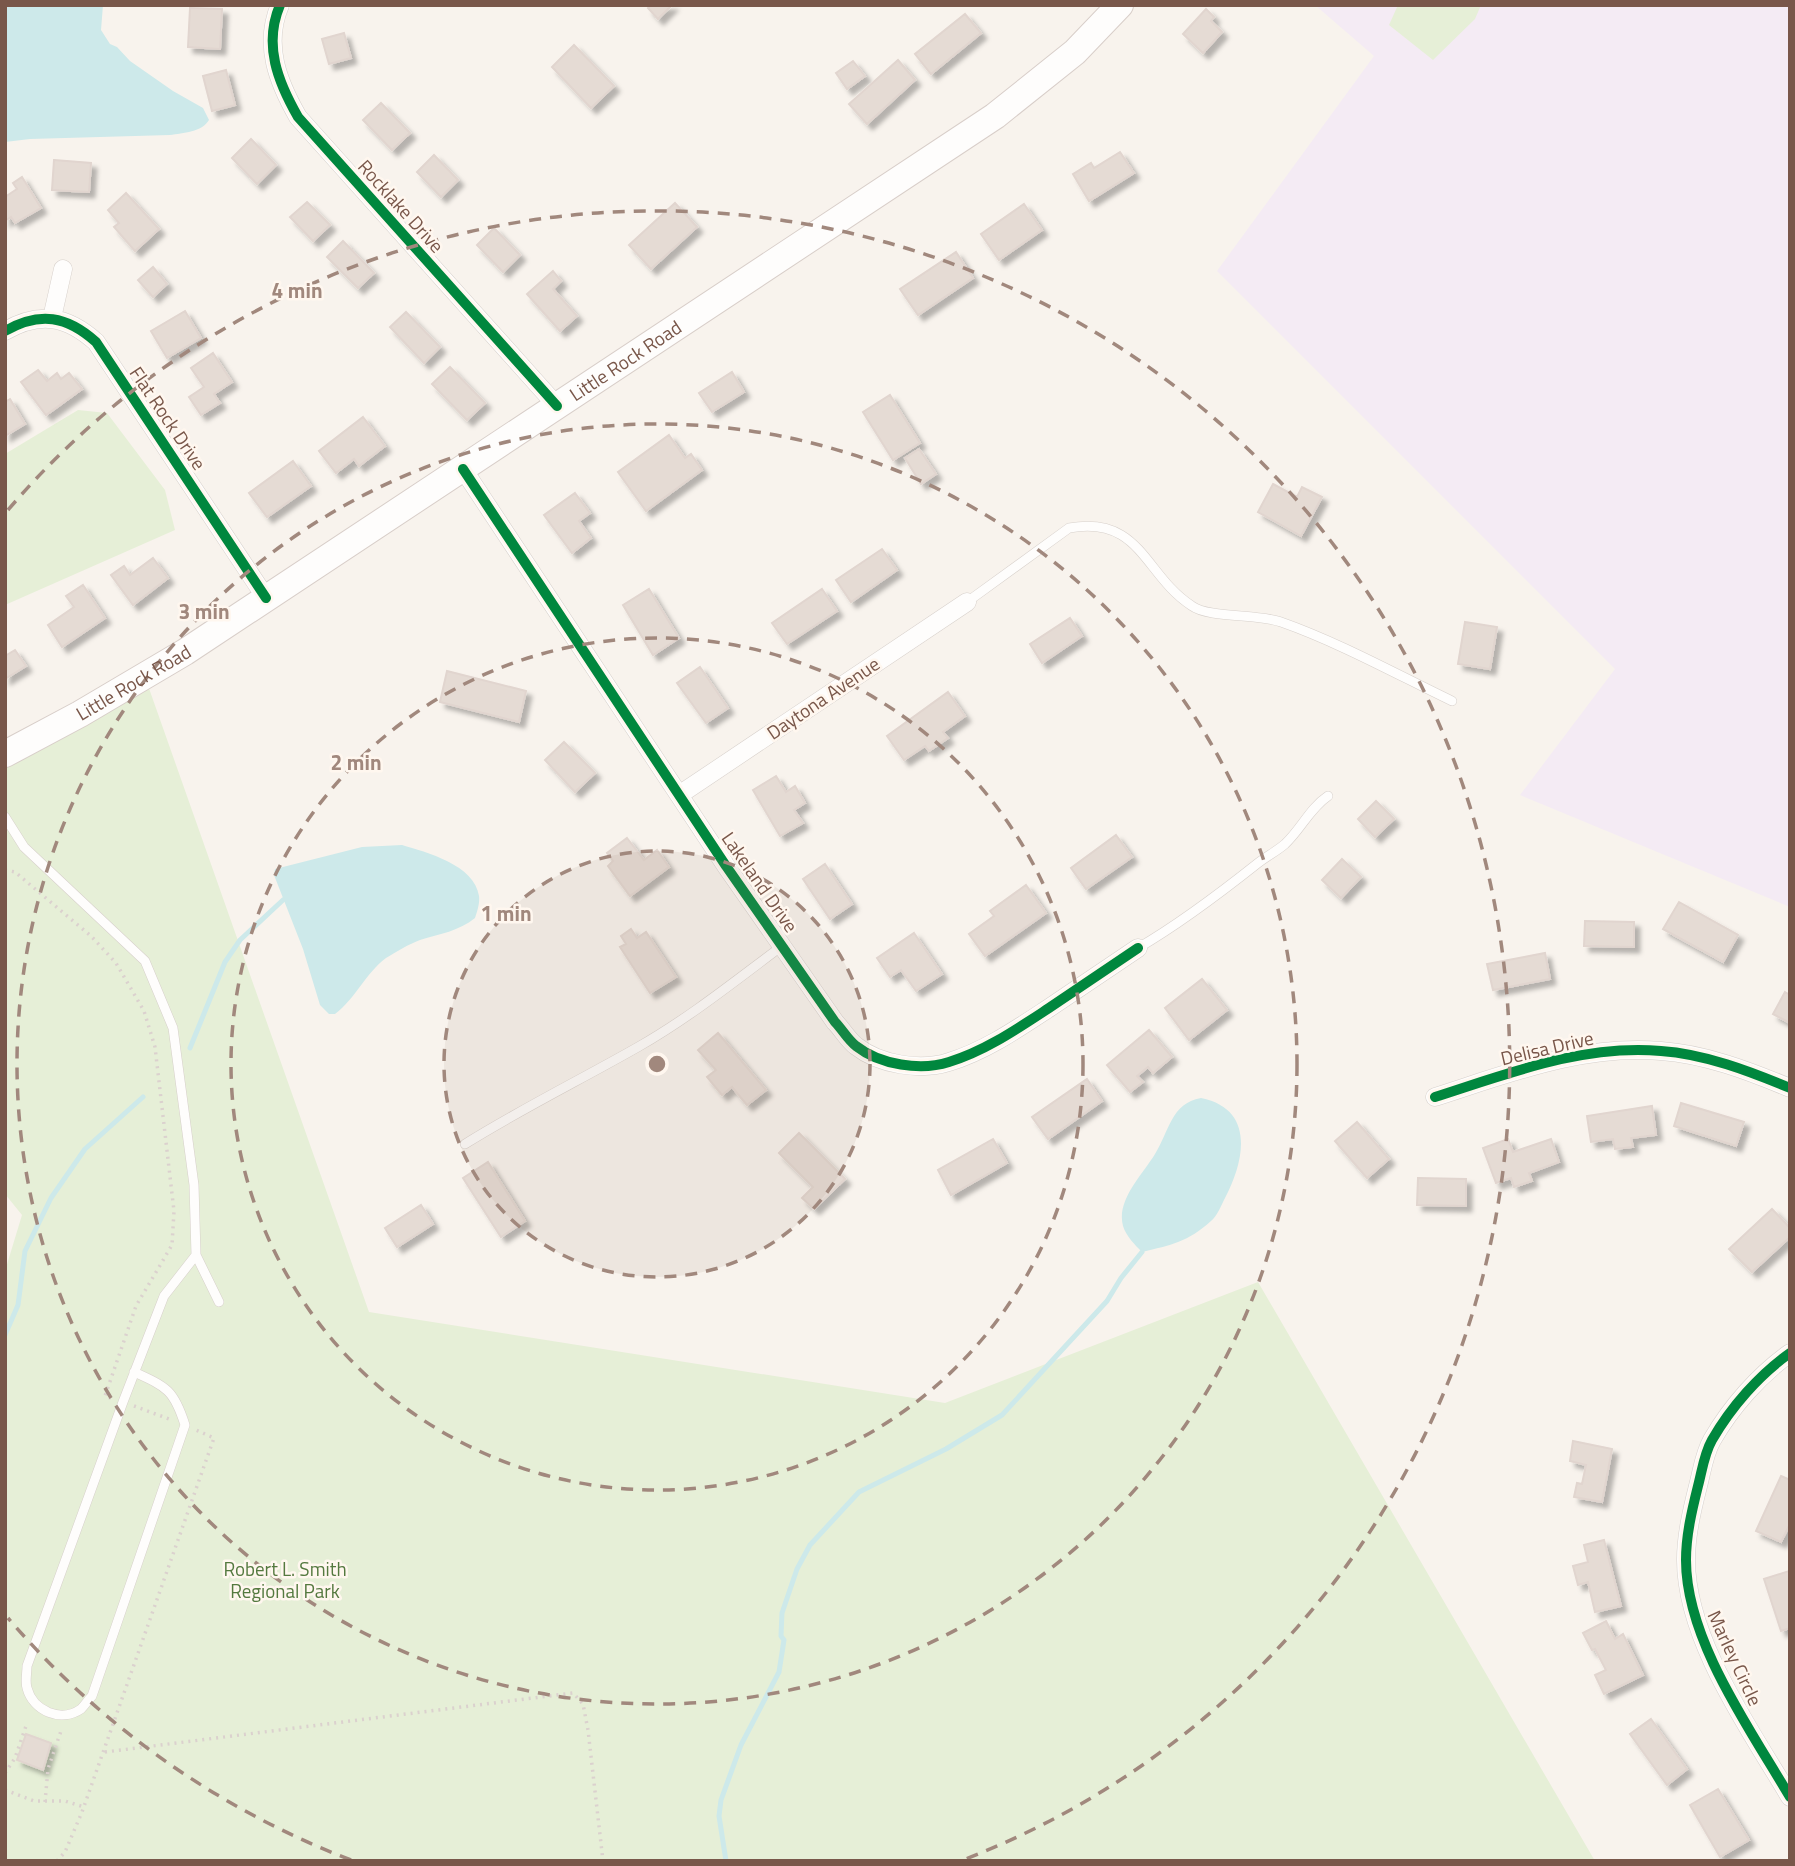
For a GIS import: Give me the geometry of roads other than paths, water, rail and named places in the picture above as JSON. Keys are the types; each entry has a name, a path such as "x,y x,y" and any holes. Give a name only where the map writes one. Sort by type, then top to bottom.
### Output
{"main road":[{"name":"Little Rock Road","path":"5,754 145,677 995,116 1075,52 1119,5"}],"street":[{"name":"Rocklake Drive","path":"280,5 273,42 277,76 299,117 557,406"},
{"path":"5,331 26,321 52,318 63,269"},
{"name":"Flat Rock Drive","path":"52,318 81,328 96,342 266,598"},
{"name":"Lakeland Drive","path":"463,469 679,795 782,946 856,1046 883,1060 923,1066 947,1063 979,1051 1026,1023 1138,948"},
{"name":"Daytona Avenue","path":"679,795 967,602"},
{"name":"Delisa Drive","path":"1435,1097 1521,1070 1587,1054 1630,1050 1689,1055 1751,1072 1790,1088"},
{"name":"Marley Circle","path":"1790,1353 1774,1364 1743,1397 1712,1440 1706,1453 1688,1532 1687,1574 1693,1611 1702,1638 1733,1700 1790,1797"}],"lane":[{"path":"967,602 1069,527 1089,524 1114,530 1140,550 1167,583 1193,608 1279,621 1452,701"},
{"path":"1138,948 1208,903 1282,846 1328,796"},
{"path":"5,817 23,847 145,961 173,1028 194,1185 196,1255 219,1302"},
{"path":"465,1144 672,1026 782,946"},
{"path":"134,1372 160,1383 177,1402 185,1425 92,1696 80,1710 60,1716 46,1712 33,1703 26,1687 27,1666 134,1372 164,1296 196,1255"}],"water":[{"path":"5,5 103,5 101,30 110,44 173,91 203,108 209,120 197,129 170,135 5,142"},
{"path":"402,845 448,862 469,876 476,885 479,896 475,918 456,929 416,942 386,958 342,1008 335,1014 329,1014 320,1005 303,949 274,875 275,869 362,847"},
{"path":"1201,1098 1218,1104 1230,1113 1238,1124 1240,1153 1232,1183 1217,1214 1203,1228 1179,1242 1142,1252 1128,1237 1123,1226 1123,1207 1177,1112 1191,1101"}],"waterway":[{"path":"190,1048 225,962 240,940 283,900"},
{"path":"5,1335 18,1305 25,1251 51,1198 85,1149 143,1097"},
{"path":"726,1861 719,1816 721,1800 741,1745 779,1672 784,1640 781,1636 782,1613 797,1569 810,1545 859,1492 946,1449 1002,1415 1107,1301 1142,1252"}],"park label":[{"name":"Robert L. Smith Regional Park","path":"285,1580"}]}
